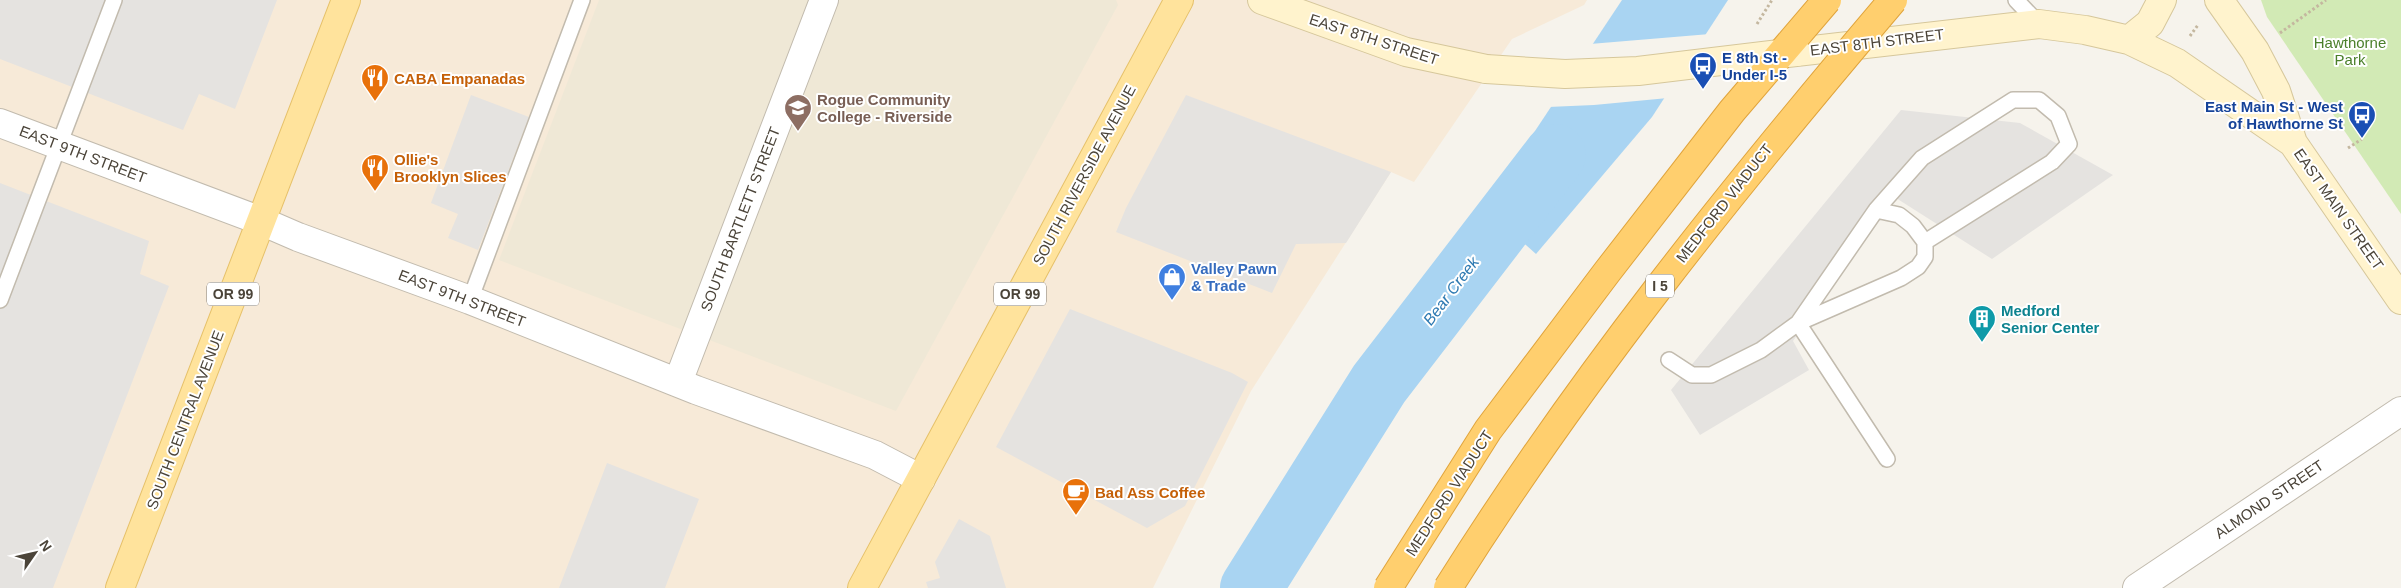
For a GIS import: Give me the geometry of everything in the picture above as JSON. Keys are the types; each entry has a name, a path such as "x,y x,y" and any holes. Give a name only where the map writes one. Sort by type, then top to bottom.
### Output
{"highway":[{"name":"MEDFORD VIADUCT","path":"1388,588 1488,430 1583,303 1732,111 1827,0"},
{"name":"MEDFORD VIADUCT","path":"1448,588 1471,551 1600,366 1704,228 1772,142 1893,0"}],"main road":[{"name":"SOUTH CENTRAL AVENUE","path":"120,588 346,0"},
{"name":"SOUTH RIVERSIDE AVENUE","path":"862,588 1179,0"},
{"name":"EAST 8TH STREET","path":"1262,0 1406,52 1486,69 1565,74 1638,70 2039,24 2086,30 2129,40 2178,63 2293,143"},
{"path":"2129,40 2150,23 2162,0"},
{"path":"2225,2 2255,50 2276,91 2293,143"},
{"name":"EAST MAIN STREET","path":"2293,143 2401,300"}],"street":[{"name":"SOUTH BARTLETT STREET","path":"678,382 824,0"},
{"name":"EAST 9TH STREET","path":"0,123 261,221 298,237 470,300 678,382 875,455 921,479"},
{"name":"ALMOND STREET","path":"2137,588 2401,411"}],"lane":[{"path":"0,300 114,0"},
{"path":"470,300 582,0"},
{"path":"2016,0 2039,24"},
{"path":"1798,323 1876,210 1922,158 2013,100 2039,100 2058,116 2069,144 2052,162 1925,242"},
{"path":"1669,360 1692,375 1711,375 1761,350 1798,323 1901,278 1918,267 1925,257 1925,242 1913,226 1899,215 1876,210"},
{"path":"1798,323 1887,459"}],"path":[{"path":"2273,38 2326,0"},
{"path":"2186,44 2194,28 2200,24"},
{"path":"2348,148 2362,139"}],"shaded area":[{"path":"0,0 1587,0 1584,5 1512,39 1414,182 1391,172 1251,391 1153,588 0,588"},
{"path":"0,0 277,0 235,109 199,94 183,130 0,59"},
{"name":"Rogue Community College - Riverside","path":"599,0 1116,0 1118,5 896,411 499,260"},
{"path":"471,95 529,117 478,250 448,238 458,214 431,203"},
{"path":"1186,95 1391,172 1346,243 1296,244 1272,293 1116,232 1126,208"},
{"path":"1901,110 2020,123 2113,175 1992,259 1896,198 1793,341 1809,370 1700,435 1671,390"},
{"path":"0,183 149,241 140,274 169,286 53,588 0,588"},
{"path":"1070,309 1232,373 1248,382 1185,506 1147,528 996,447"},
{"path":"607,463 699,499 665,588 559,588"},
{"path":"959,519 990,536 1006,588 928,588 926,582 940,578 935,562"}],"green space":[{"name":"Hawthorne Park","path":"2261,0 2401,0 2401,214 2267,17"}],"water":[{"path":"1622,0 1728,0 1652,117 1536,254 1489,212 1503,179"}],"pier":[{"path":"1710,34 1668,98 1548,107 1590,44"}],"waterway":[{"name":"Bear Creek","path":"1251,588 1379,384 1555,155"}],"place":[{"name":"E 8th St - Under I-5","path":"1703,90"},
{"name":"CABA Empanadas","path":"375,102"},
{"name":"Rogue Community College - Riverside","path":"798,132"},
{"name":"East Main St - West of Hawthorne St","path":"2362,139"},
{"name":"Ollie's Brooklyn Slices","path":"375,192"},
{"name":"Valley Pawn & Trade","path":"1172,301"},
{"name":"Medford Senior Center","path":"1982,343"},
{"name":"Bad Ass Coffee","path":"1076,516"}]}
